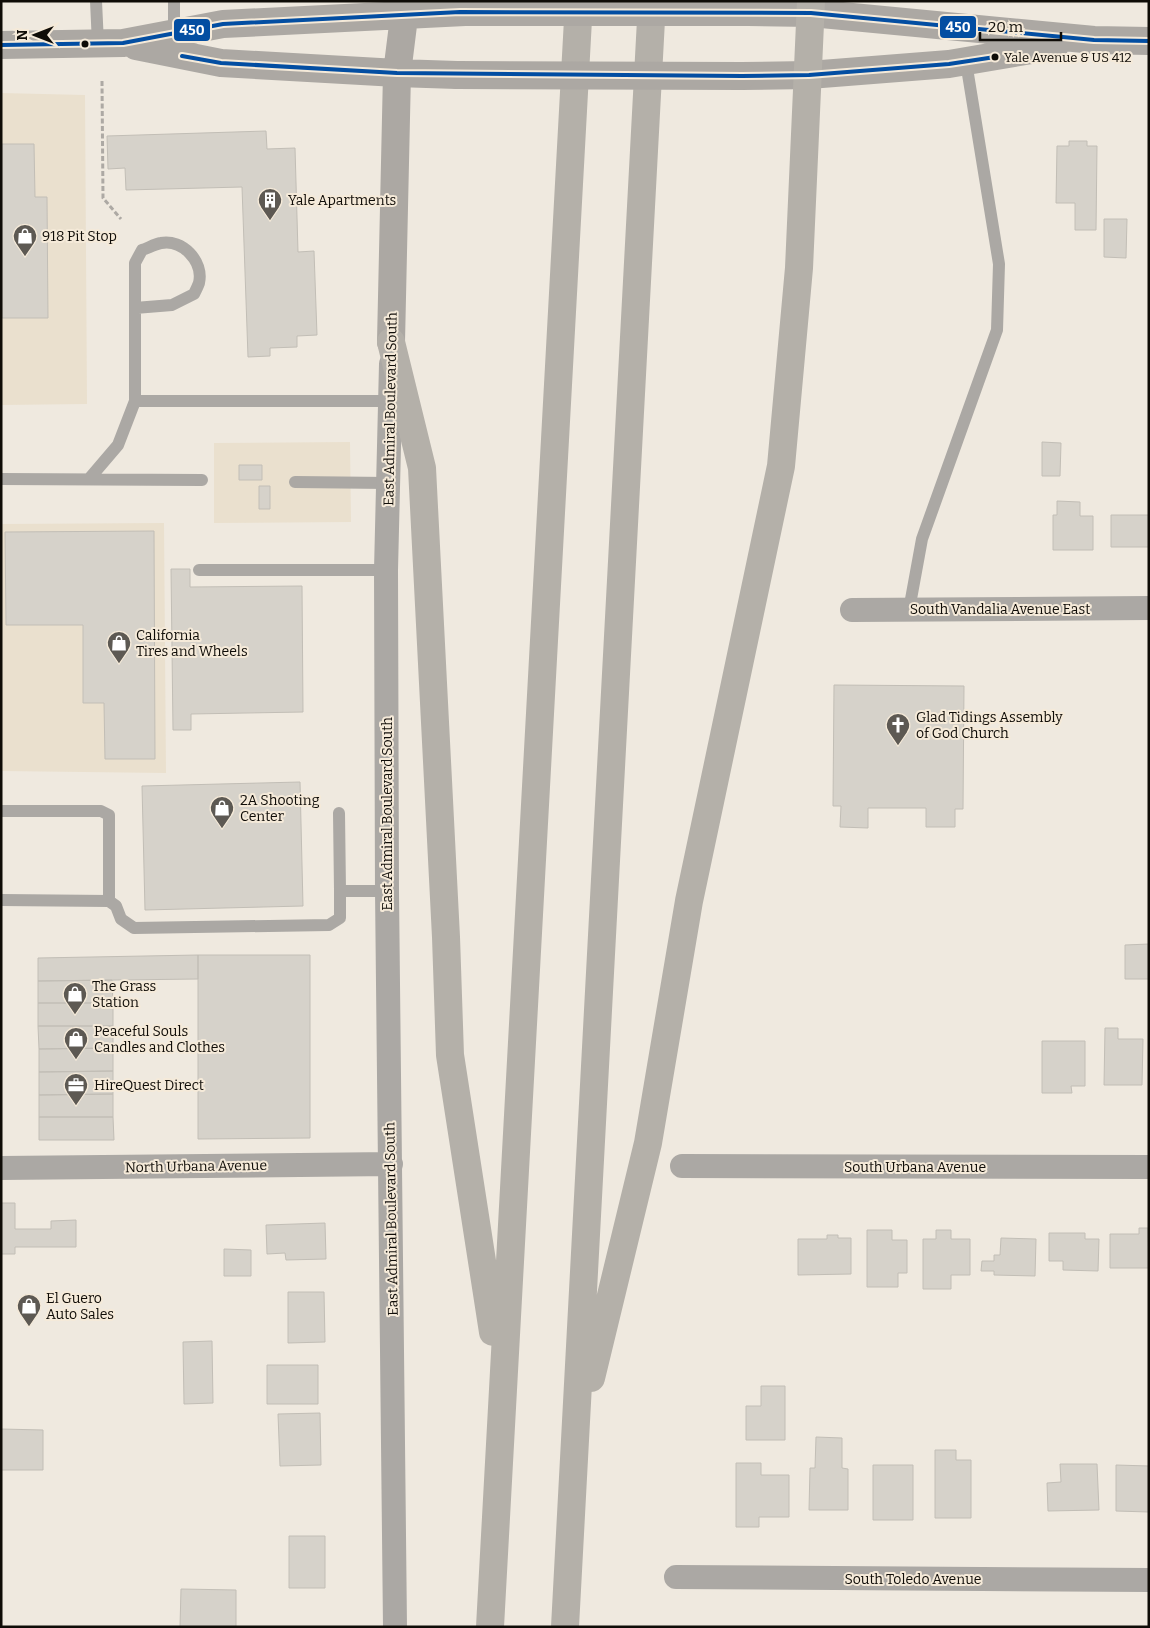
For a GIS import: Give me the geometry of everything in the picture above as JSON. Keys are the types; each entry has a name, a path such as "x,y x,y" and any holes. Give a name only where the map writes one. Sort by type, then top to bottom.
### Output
{"highway":[{"path":"490,1627 579,1"},
{"path":"565,1627 652,1"},
{"path":"575,1443 648,1143 690,901 781,466 799,268 811,7"},
{"path":"391,342 422,468 446,937 450,1055 502,1387"}],"main road":[{"path":"12,45 110,44 223,24 405,8 465,12 748,12 811,7 1094,40 1149,40"},
{"name":"East Admiral Boulevard South","path":"391,342 397,73 405,8"},
{"path":"110,44 221,64 397,73 742,76 809,75 950,64 1094,40"}],"street":[{"name":"East Admiral Boulevard South","path":"391,342 386,570 387,891 395,1627"},
{"name":"South Vandalia Avenue East","path":"852,610 1149,608"},
{"name":"North Urbana Avenue","path":"1,1168 391,1164"},
{"name":"South Urbana Avenue","path":"682,1166 1149,1167"},
{"name":"South Toledo Avenue","path":"676,1577 1149,1580"}],"lane":[{"path":"96,1 110,44"},
{"path":"174,1 174,33"},
{"path":"909,610 922,539 997,330 999,264 966,62"},
{"path":"89,479 118,444 135,401 135,308 135,263 142,250 161,243 176,243 188,250 194,257 198,269 199,282 194,294 172,305 135,308"},
{"path":"135,401 390,401"},
{"path":"1,479 202,480"},
{"path":"295,482 388,483"},
{"path":"199,570 386,570"},
{"path":"1,811 101,811 109,815 108,901"},
{"path":"1,900 108,901 116,906 121,919 134,928 329,926 340,918 339,814"},
{"path":"340,891 387,891"}],"path":[{"path":"102,81 103,198 121,219"}],"shaded area":[{"path":"1,93 85,95 87,404 1,405"},
{"path":"350,442 351,522 214,523 214,443"},
{"path":"164,523 166,773 1,771 1,524"}],"building":[{"name":"Yale Apartments","path":"266,131 267,149 295,148 298,252 314,251 317,335 297,336 297,347 270,348 270,356 248,357 242,187 126,190 125,168 108,169 107,136"},
{"path":"1069,141 1087,141 1087,146 1097,146 1096,230 1075,230 1075,203 1056,203 1057,146 1069,146"},
{"name":"918 Pit Stop","path":"2,144 34,144 35,197 47,197 48,318 2,318"},
{"path":"1104,219 1127,219 1126,258 1104,257"},
{"path":"1042,442 1061,443 1060,476 1042,476"},
{"path":"239,465 262,465 262,480 239,480"},
{"path":"259,486 270,486 270,509 259,509"},
{"path":"1057,501 1080,502 1080,516 1093,516 1093,550 1053,550 1053,515 1057,515"},
{"path":"1111,515 1149,515 1149,547 1111,547"},
{"name":"California Tires and Wheels","path":"154,531 155,759 105,759 104,703 83,703 83,625 6,625 5,532"},
{"path":"171,569 190,569 190,587 302,586 303,712 191,714 191,730 173,730"},
{"name":"Glad Tidings Assembly of God Church","path":"834,685 964,686 963,809 955,809 955,827 926,827 926,808 868,808 868,828 840,827 841,806 833,806"},
{"name":"2A Shooting Center","path":"300,782 303,906 145,910 142,786"},
{"path":"1149,944 1149,979 1125,979 1125,945"},
{"path":"198,955 310,955 310,1138 198,1139"},
{"path":"198,955 198,979 38,981 38,958"},
{"path":"112,980 113,1003 38,1003 38,981"},
{"name":"The Grass Station","path":"38,1003 113,1003 113,1026 38,1026"},
{"path":"38,1026 113,1026 113,1048 39,1049"},
{"path":"1105,1028 1118,1028 1118,1039 1143,1039 1142,1085 1104,1085"},
{"path":"1042,1041 1085,1041 1085,1086 1071,1086 1072,1093 1042,1093"},
{"name":"Peaceful Souls Candles and Clothes","path":"113,1048 113,1071 39,1072 39,1049"},
{"path":"113,1071 113,1094 39,1095 39,1072"},
{"name":"HireQuest Direct","path":"113,1094 113,1117 39,1117 39,1095"},
{"path":"39,1117 113,1117 114,1140 39,1140"},
{"path":"1,1203 15,1203 15,1229 51,1229 51,1221 76,1220 76,1247 15,1247 15,1254 1,1254"},
{"path":"325,1223 326,1259 286,1260 285,1253 267,1254 266,1225"},
{"path":"1139,1228 1148,1228 1149,1268 1110,1268 1110,1234 1139,1234"},
{"path":"867,1230 892,1230 892,1240 907,1240 907,1273 898,1273 898,1287 867,1287"},
{"path":"936,1230 951,1230 951,1239 970,1239 970,1275 951,1275 951,1289 923,1289 923,1239 936,1239"},
{"path":"1049,1233 1085,1233 1085,1239 1099,1239 1098,1271 1063,1270 1063,1261 1049,1261"},
{"path":"827,1235 838,1235 838,1238 851,1238 851,1274 798,1275 798,1239 827,1239"},
{"path":"1001,1238 1036,1239 1035,1276 994,1275 994,1271 981,1271 982,1261 994,1261 994,1255 1000,1255"},
{"path":"224,1249 251,1250 251,1276 224,1276"},
{"path":"288,1292 324,1292 325,1342 288,1343"},
{"path":"212,1341 213,1403 184,1404 183,1342"},
{"path":"267,1365 318,1365 318,1404 267,1404"},
{"path":"761,1386 785,1386 785,1440 746,1440 746,1406 761,1406"},
{"path":"320,1413 321,1465 280,1466 278,1414"},
{"path":"1,1429 43,1430 43,1470 1,1470"},
{"path":"816,1437 842,1438 842,1468 848,1469 848,1510 809,1510 810,1468 815,1468"},
{"path":"935,1450 956,1450 956,1460 971,1460 971,1518 935,1518"},
{"path":"736,1463 761,1463 761,1475 789,1475 789,1517 759,1517 759,1527 736,1527"},
{"path":"1060,1464 1097,1464 1099,1510 1048,1511 1047,1483 1061,1482"},
{"path":"873,1465 913,1465 913,1520 873,1520"},
{"path":"1116,1465 1149,1466 1149,1512 1116,1511"},
{"path":"289,1536 325,1536 325,1588 289,1588"},
{"path":"181,1589 236,1590 236,1627 180,1627"}],"transit line":[{"name":"450","path":"1,45 123,43 223,24 460,12 811,13 1094,40 1149,41"},
{"name":"450","path":"182,56 221,63 397,73 742,76 809,75 949,64 995,57"}],"place":[{"name":"Yale Avenue & US 412","path":"995,57"},
{"name":"Yale Apartments","path":"270,221"},
{"name":"918 Pit Stop","path":"25,257"},
{"name":"California Tires and Wheels","path":"119,664"},
{"name":"Glad Tidings Assembly of God Church","path":"898,746"},
{"name":"2A Shooting Center","path":"222,829"},
{"name":"The Grass Station","path":"75,1015"},
{"name":"Peaceful Souls Candles and Clothes","path":"76,1060"},
{"name":"HireQuest Direct","path":"76,1106"},
{"name":"El Guero Auto Sales","path":"29,1327"}]}
